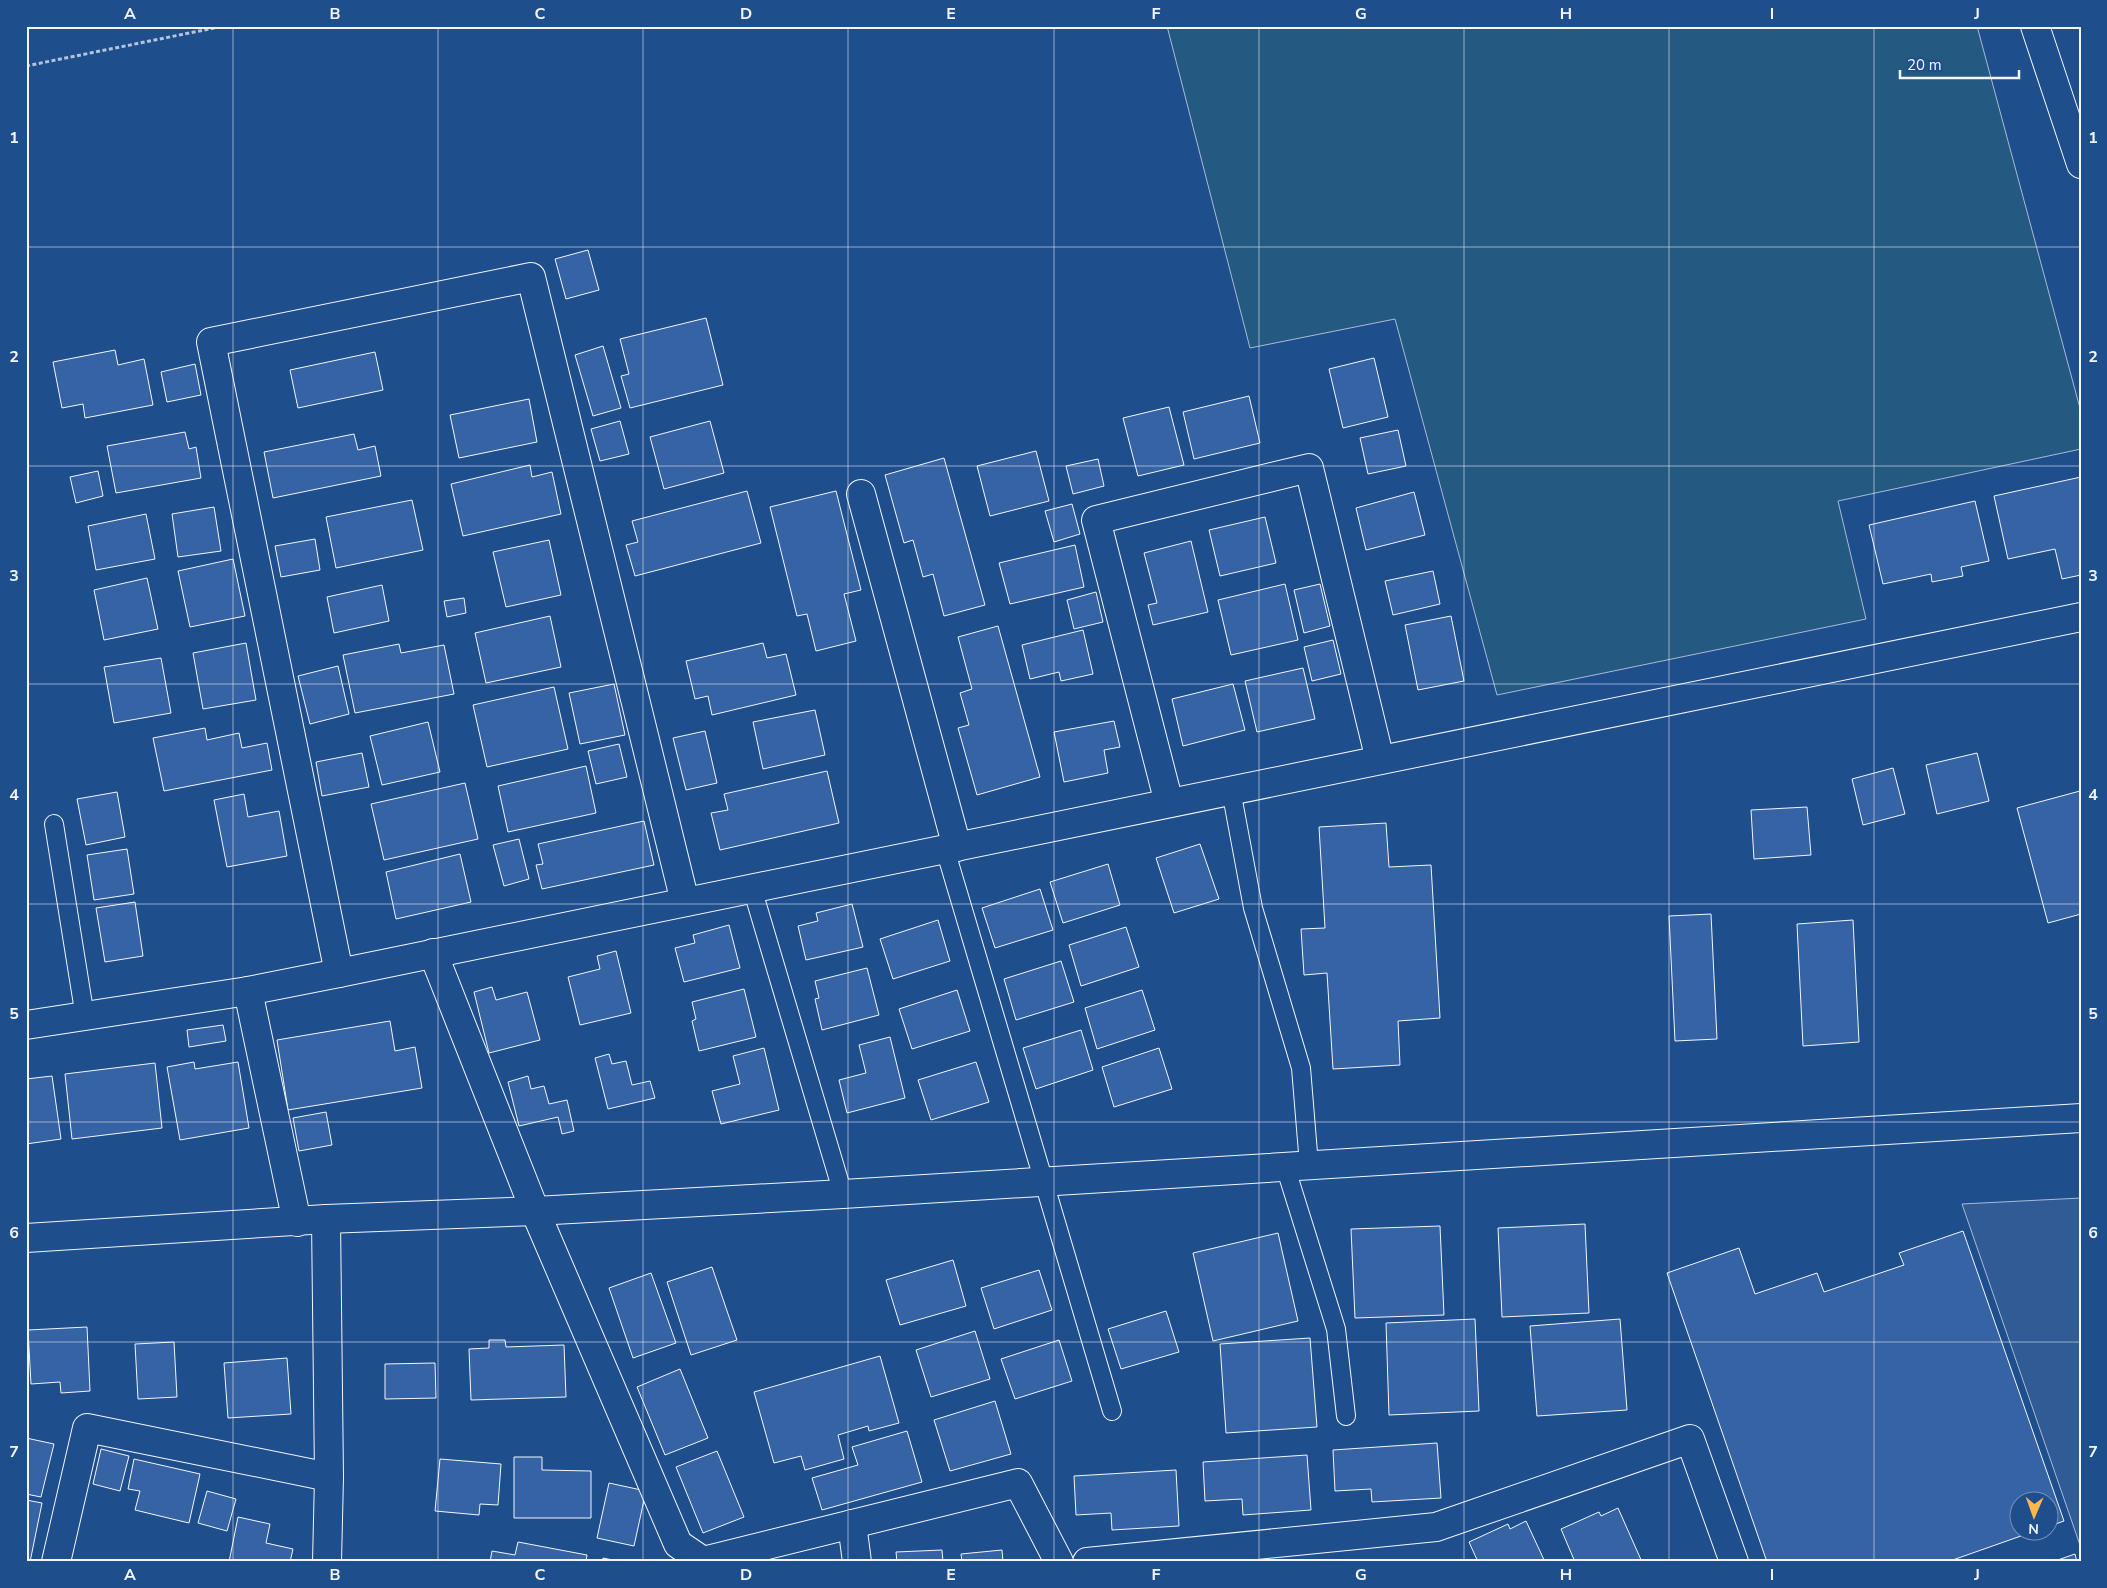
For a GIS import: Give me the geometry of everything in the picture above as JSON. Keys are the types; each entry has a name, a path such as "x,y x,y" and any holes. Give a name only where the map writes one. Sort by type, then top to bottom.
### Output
{"street":[{"path":"2035,26 2081,164"},
{"path":"339,973 211,342 531,277 685,902"},
{"path":"1169,803 1096,520 1309,468 1380,760"},
{"path":"861,494 951,848"},
{"path":"26,1025 248,991 339,973 2081,617"},
{"path":"433,953 535,1211 678,1544 703,1561 1018,1483 1059,1562"},
{"path":"248,991 297,1222"},
{"path":"26,1238 326,1219 535,1211 843,1194 2081,1118"},
{"path":"326,1219 329,1477 327,1562"},
{"path":"56,1562 87,1428 329,1477"},
{"path":"1087,1562 1436,1527 1690,1439 1734,1562"},
{"path":"852,1524 856,1562"}],"lane":[{"path":"1231,790 1253,908 1301,1068 1297,1166 1336,1329 1346,1416"},
{"path":"54,824 85,1017"},
{"path":"951,848 1042,1182 1112,1412"},
{"path":"752,888 843,1194"}],"path":[{"path":"26,66 224,26"}],"shaded area":[{"path":"1167,26 1977,26 2081,412 2081,449 1838,501 1866,619 1497,695 1395,319 1250,348"},
{"path":"2081,1198 2081,1548 1962,1204"}],"building":[{"path":"588,250 599,290 566,299 555,259"},
{"path":"706,318 723,385 630,408 621,376 629,374 620,339"},
{"path":"603,346 621,408 593,416 575,355"},
{"path":"115,350 118,365 144,359 153,405 85,418 83,404 62,408 53,362"},
{"path":"375,352 383,390 298,408 290,370"},
{"path":"1374,358 1388,417 1343,428 1329,369"},
{"path":"195,364 201,395 167,402 161,372"},
{"path":"1249,396 1260,443 1194,459 1183,412"},
{"path":"529,399 537,442 459,458 450,415"},
{"path":"1169,407 1184,465 1138,476 1123,418"},
{"path":"620,421 629,454 600,461 591,429"},
{"path":"710,421 724,473 664,489 650,437"},
{"path":"1398,430 1406,466 1368,474 1360,438"},
{"path":"185,432 189,449 196,447 201,478 116,493 107,446"},
{"path":"354,434 358,450 375,446 381,476 273,498 264,452"},
{"path":"1036,451 1049,501 990,516 977,466"},
{"path":"944,458 985,605 944,616 933,574 923,577 913,540 904,543 885,475"},
{"path":"1098,459 1104,486 1073,494 1066,466"},
{"path":"530,465 532,477 552,472 561,514 463,536 451,484"},
{"path":"98,471 103,496 76,503 70,477"},
{"path":"2081,477 2081,575 2062,579 2055,549 2008,559 1994,496"},
{"path":"747,491 761,543 635,576 626,545 638,542 632,521"},
{"path":"836,491 861,590 844,594 856,641 816,651 807,614 797,616 770,507"},
{"path":"1414,492 1425,535 1366,550 1356,508"},
{"path":"412,500 423,550 336,568 326,517"},
{"path":"1975,501 1989,561 1961,567 1963,576 1932,582 1931,574 1883,584 1869,525"},
{"path":"1072,504 1080,534 1054,542 1045,511"},
{"path":"214,507 221,551 178,557 172,514"},
{"path":"146,514 155,559 96,570 88,526"},
{"path":"1265,517 1276,563 1220,576 1209,530"},
{"path":"315,539 320,570 281,577 275,546"},
{"path":"549,540 561,595 506,607 493,552"},
{"path":"1191,541 1208,612 1153,625 1148,605 1157,603 1144,553"},
{"path":"1075,545 1084,587 1010,604 999,563"},
{"path":"233,559 245,616 190,627 178,571"},
{"path":"1433,571 1440,604 1393,615 1385,581"},
{"path":"147,578 158,629 104,640 94,590"},
{"path":"1285,584 1298,640 1231,655 1218,600"},
{"path":"1320,584 1330,626 1304,633 1294,590"},
{"path":"382,585 389,621 334,633 327,597"},
{"path":"1096,592 1103,622 1074,629 1067,600"},
{"path":"464,598 466,613 447,617 444,601"},
{"path":"550,616 561,667 486,683 475,633"},
{"path":"1451,616 1464,681 1418,690 1405,625"},
{"path":"998,626 1040,777 977,795 958,728 969,725 960,693 972,689 958,637"},
{"path":"1083,630 1093,674 1061,681 1059,672 1030,679 1022,645"},
{"path":"1333,640 1341,674 1312,681 1304,647"},
{"path":"246,643 256,700 203,709 193,653"},
{"path":"763,643 767,658 786,654 796,695 712,715 708,696 695,699 686,661"},
{"path":"399,644 401,653 444,645 454,694 355,713 343,655"},
{"path":"161,658 171,713 114,723 104,667"},
{"path":"338,666 349,714 310,724 298,676"},
{"path":"1303,668 1315,719 1257,732 1245,681"},
{"path":"614,684 625,735 580,744 569,693"},
{"path":"1233,684 1245,730 1183,746 1172,699"},
{"path":"554,687 568,749 487,767 473,705"},
{"path":"815,710 825,755 763,769 753,722"},
{"path":"1114,721 1120,747 1104,750 1108,773 1064,782 1054,732"},
{"path":"428,722 440,772 382,785 370,736"},
{"path":"205,728 207,740 239,733 242,748 267,743 272,770 164,791 153,738"},
{"path":"705,731 717,783 686,790 673,738"},
{"path":"619,744 627,777 596,784 588,751"},
{"path":"362,753 369,787 322,796 316,762"},
{"path":"1977,753 1989,801 1937,814 1926,765"},
{"path":"586,766 596,813 508,832 498,786"},
{"path":"1893,768 1905,814 1863,825 1852,779"},
{"path":"827,771 839,823 720,850 711,813 728,810 724,794"},
{"path":"465,783 478,839 384,860 371,804"},
{"path":"2080,791 2081,914 2048,923 2017,808"},
{"path":"117,792 125,837 86,845 77,799"},
{"path":"244,794 248,817 279,811 287,856 227,867 214,800"},
{"path":"1807,807 1811,855 1754,859 1751,810"},
{"path":"644,821 654,865 542,889 536,865 543,864 538,844"},
{"path":"1386,823 1389,867 1431,865 1440,1018 1398,1021 1400,1065 1333,1069 1327,973 1304,975 1301,929 1325,928 1319,827"},
{"path":"519,839 529,879 504,886 493,845"},
{"path":"1200,844 1219,899 1174,913 1156,858"},
{"path":"127,849 134,894 94,900 87,855"},
{"path":"460,854 471,902 396,919 386,872"},
{"path":"1108,864 1120,905 1063,923 1050,882"},
{"path":"1040,889 1053,930 995,948 982,908"},
{"path":"135,902 143,956 105,962 96,908"},
{"path":"852,904 863,947 806,960 798,926 818,921 816,913"},
{"path":"1711,914 1717,1039 1675,1041 1669,916"},
{"path":"938,920 950,961 893,979 880,939"},
{"path":"1853,920 1859,1042 1803,1046 1797,924"},
{"path":"729,925 740,968 684,982 675,948 695,943 693,935"},
{"path":"1126,927 1139,967 1081,986 1069,945"},
{"path":"616,951 631,1013 580,1025 568,977 600,969 597,956"},
{"path":"1061,961 1074,1002 1016,1020 1004,979"},
{"path":"867,968 879,1015 822,1030 815,999 819,998 815,981"},
{"path":"492,987 496,1000 527,992 540,1040 489,1053 474,992"},
{"path":"744,989 756,1037 699,1051 692,1021 696,1019 692,1002"},
{"path":"957,990 970,1031 912,1049 899,1009"},
{"path":"1142,990 1155,1030 1097,1049 1085,1008"},
{"path":"390,1021 395,1051 415,1047 422,1088 288,1110 277,1040"},
{"path":"223,1025 226,1041 189,1047 187,1030"},
{"path":"1081,1030 1093,1070 1036,1089 1023,1048"},
{"path":"890,1037 905,1098 847,1113 839,1080 866,1073 859,1045"},
{"path":"764,1048 779,1110 721,1124 712,1091 740,1084 733,1056"},
{"path":"1159,1048 1172,1089 1114,1107 1102,1067"},
{"path":"609,1054 612,1064 626,1061 632,1085 650,1081 655,1098 608,1109 595,1058"},
{"path":"194,1062 195,1069 238,1062 249,1128 180,1140 167,1067"},
{"path":"976,1062 989,1102 931,1120 918,1080"},
{"path":"155,1063 162,1128 72,1139 65,1074"},
{"path":"52,1076 61,1139 26,1144 26,1079"},
{"path":"528,1076 531,1089 544,1086 549,1104 567,1100 574,1131 562,1134 558,1117 519,1126 508,1082"},
{"path":"326,1112 332,1145 299,1151 293,1118"},
{"path":"1585,1224 1589,1313 1502,1317 1498,1228"},
{"path":"1440,1226 1444,1315 1355,1318 1351,1229"},
{"path":"1963,1231 2053,1490 2010,1490 2010,1540 1947,1562 1767,1562 1667,1273 1739,1248 1755,1294 1817,1273 1824,1292 1904,1265 1899,1253"},
{"path":"1278,1233 1298,1321 1213,1341 1193,1253"},
{"path":"953,1260 966,1306 900,1325 886,1280"},
{"path":"712,1267 737,1340 691,1355 667,1282"},
{"path":"1039,1270 1052,1310 994,1329 981,1288"},
{"path":"651,1273 676,1343 633,1358 609,1288"},
{"path":"1166,1311 1179,1352 1121,1369 1108,1329"},
{"path":"1475,1319 1479,1411 1389,1415 1386,1323"},
{"path":"1620,1319 1627,1410 1537,1416 1530,1326"},
{"path":"87,1327 90,1391 61,1393 60,1382 31,1384 28,1330"},
{"path":"975,1331 990,1379 931,1397 916,1350"},
{"path":"1310,1338 1317,1427 1226,1433 1220,1344"},
{"path":"489,1340 505,1340 506,1347 564,1345 566,1397 471,1400 469,1349 489,1348"},
{"path":"1059,1340 1072,1381 1015,1399 1001,1359"},
{"path":"174,1342 177,1397 138,1399 135,1344"},
{"path":"880,1356 899,1423 869,1431 868,1426 838,1435 844,1459 805,1470 801,1456 774,1463 754,1392"},
{"path":"287,1358 291,1414 228,1418 224,1363"},
{"path":"435,1363 436,1398 385,1399 385,1364"},
{"path":"680,1369 708,1438 665,1455 637,1387"},
{"path":"995,1401 1011,1454 950,1471 934,1420"},
{"path":"907,1431 922,1482 822,1510 812,1478 858,1465 852,1447"},
{"path":"26,1438 54,1444 41,1497 26,1494"},
{"path":"1437,1443 1441,1498 1372,1502 1371,1489 1335,1491 1333,1450"},
{"path":"101,1449 129,1456 120,1491 93,1484"},
{"path":"717,1451 744,1517 703,1533 676,1467"},
{"path":"1307,1455 1311,1510 1243,1515 1242,1499 1205,1501 1203,1462"},
{"path":"514,1457 542,1457 542,1470 591,1471 591,1518 514,1518"},
{"path":"134,1459 200,1474 189,1523 135,1510 140,1491 128,1489"},
{"path":"440,1459 501,1464 498,1505 480,1504 479,1515 435,1511"},
{"path":"1176,1470 1179,1526 1112,1530 1111,1513 1076,1515 1074,1476"},
{"path":"609,1483 646,1491 634,1546 597,1538"},
{"path":"207,1491 236,1499 227,1531 198,1523"},
{"path":"26,1500 42,1503 30,1562 26,1562"},
{"path":"1618,1508 1642,1562 1575,1562 1561,1529 1599,1512 1601,1516"},
{"path":"2060,1510 2064,1521 2060,1522"},
{"path":"238,1517 270,1524 266,1543 293,1549 290,1562 229,1562"},
{"path":"1526,1521 1545,1562 1478,1562 1469,1542 1508,1524 1510,1529"},
{"path":"518,1542 587,1555 586,1562 490,1562 492,1551 515,1555"},
{"path":"942,1550 943,1562 897,1562 896,1552"},
{"path":"1002,1550 1003,1562 962,1562 961,1554"},
{"path":"2075,1554 2077,1562 2052,1562"},
{"path":"603,1558 622,1562 602,1562"}]}
